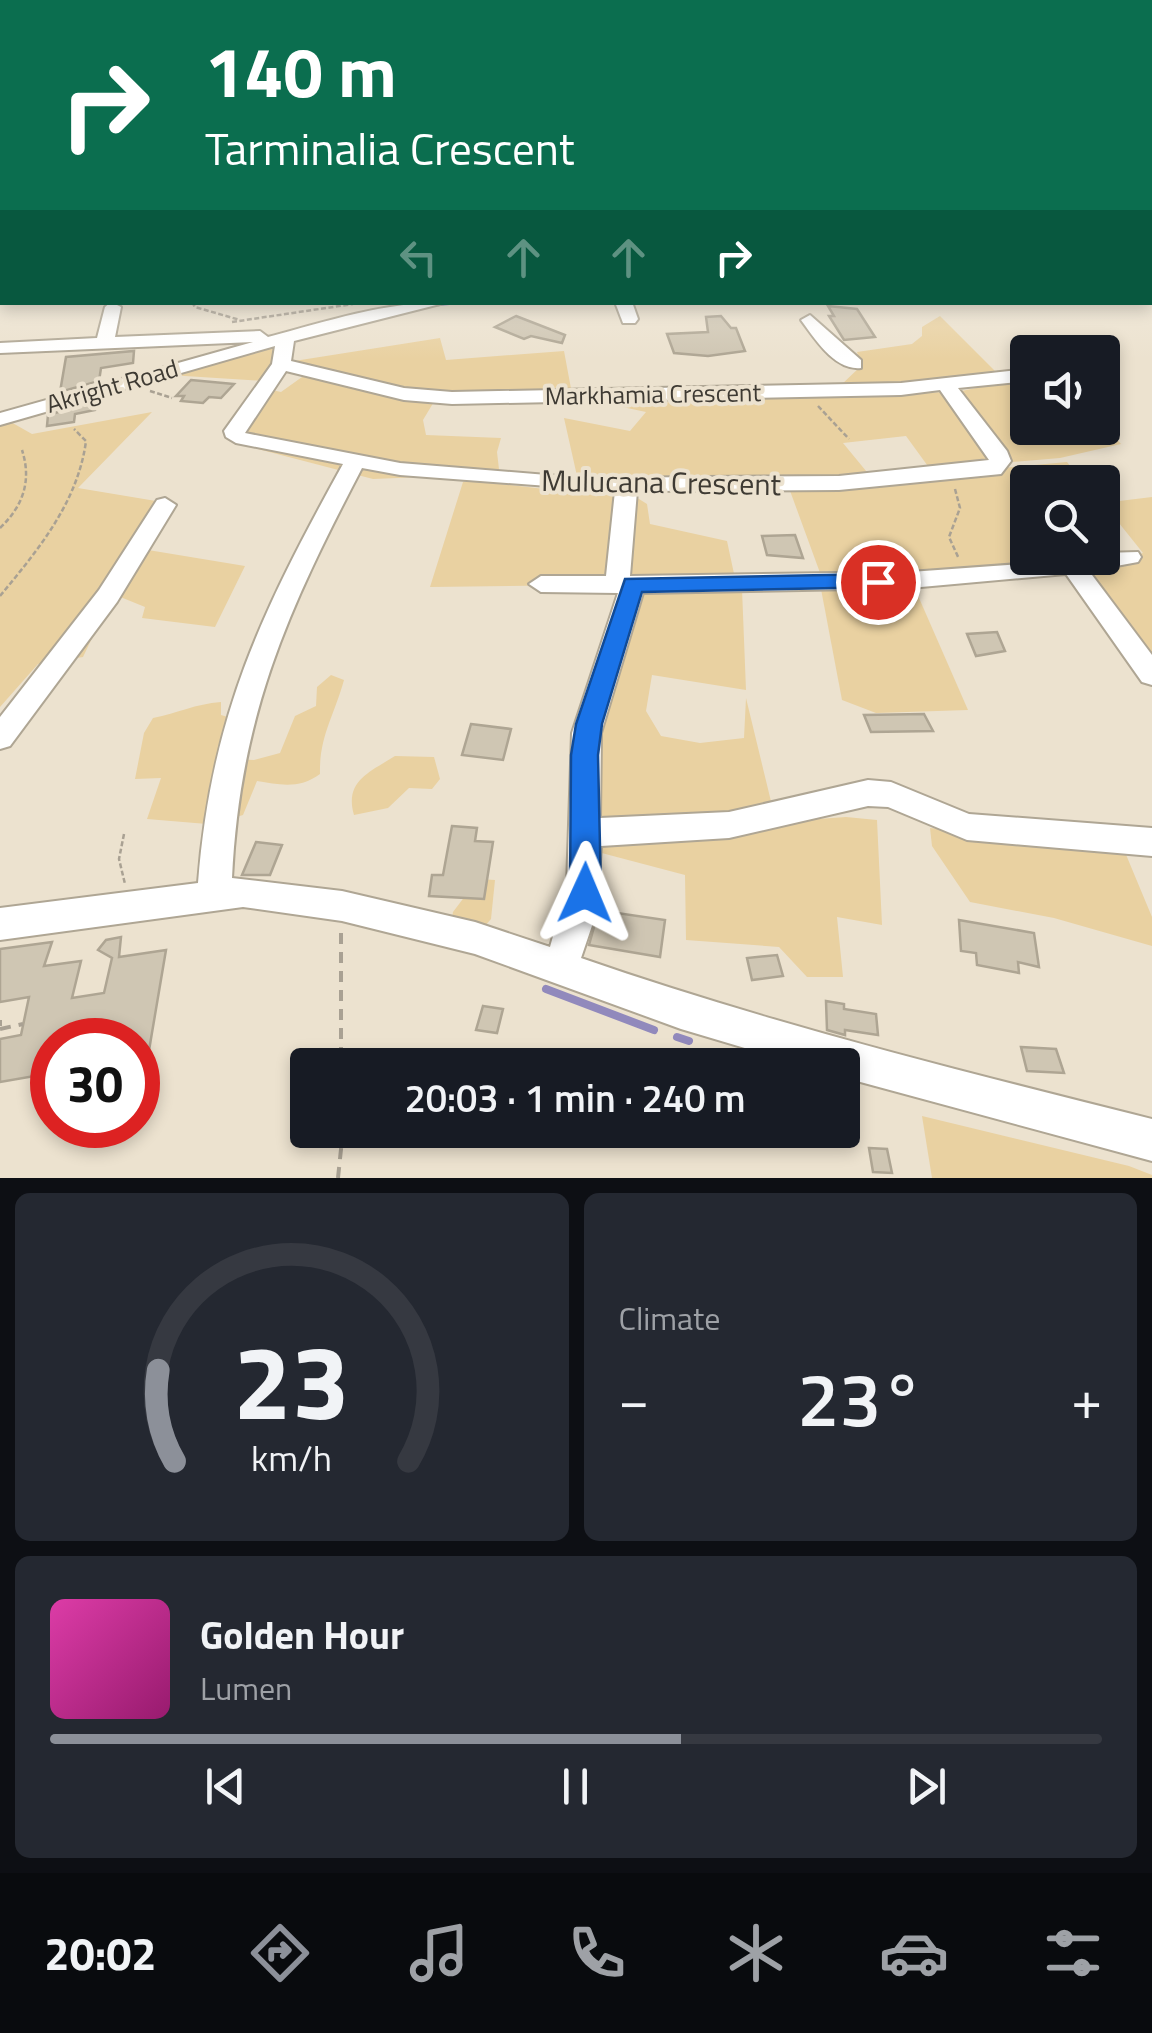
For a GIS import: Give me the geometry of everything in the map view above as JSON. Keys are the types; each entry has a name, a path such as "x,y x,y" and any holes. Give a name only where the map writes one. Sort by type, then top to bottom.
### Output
{"street":[{"path":"0,348 105,341 288,346 368,307 397,305"},
{"path":"105,341 114,307"},
{"path":"810,320 826,343 854,364"},
{"name":"Akright Road","path":"0,419 225,356 288,346"},
{"name":"Markhamia Crescent","path":"288,346 404,394 452,398 947,387 1010,378"},
{"name":"Mulucana Crescent","path":"288,346 234,431 241,439 355,462 457,476 627,485 839,483 984,472 1000,460 947,387"},
{"path":"214,894 217,830 253,675 269,631 355,462"},
{"path":"559,967 585,893 584,755 625,584 627,485"},
{"path":"0,738 108,596 165,505"},
{"path":"1120,558 1129,557"},
{"path":"541,584 856,582 1010,571"},
{"path":"1080,575 1152,675"},
{"path":"585,832 730,826 839,797 868,794 891,795 966,827 1152,842"},
{"path":"0,924 243,892 342,906 475,938 680,1011 936,1085 1152,1140"}],"path":[{"path":"194,305 242,320"},
{"path":"303,305 304,310"},
{"path":"223,323 304,310 368,307"},
{"path":"816,391 817,406 849,439"},
{"path":"0,596 50,530 86,458 86,441 74,429"},
{"path":"0,528 14,517 29,479 30,470 22,450"},
{"path":"935,475 956,490 960,500 961,516 950,538 958,559 974,574"},
{"path":"124,834 119,859 129,905"},
{"path":"340,1048 342,906"},
{"path":"0,1025 23,1024"},
{"path":"338,1178 341,1148"}],"shaded area":[{"path":"940,316 1000,376 840,386 861,366 857,352 912,344 922,336 922,327"},
{"path":"440,338 446,360 564,351 572,394 416,393 288,362"},
{"path":"282,345 264,381 169,375"},
{"path":"309,372 435,400 423,420 426,435 501,438 497,452 500,478 472,475 373,479 246,446 236,439 267,389 281,392"},
{"path":"1010,381 1010,445 1117,445 1060,458 930,469 906,436 843,443 871,477 600,490 550,483 551,477 577,476 564,418 630,431 646,412 580,398 957,392"},
{"path":"152,412 78,488 162,502 136,548 245,566 215,627 142,618 145,607 113,594 83,657 38,664 0,707 0,424 9,421 32,434"},
{"path":"1010,467 1010,568 823,581 789,488"},
{"path":"463,482 596,495 631,494 647,504 650,524 727,541 736,583 430,587"},
{"path":"1152,497 1152,661 1084,575 1120,575 1120,561 1143,553 1120,524 1120,501"},
{"path":"912,582 968,710 876,713 842,700 821,589"},
{"path":"742,589 746,690 652,675 646,711 661,736 700,743 744,738 746,698 776,822 846,817 877,820 882,925 837,917 843,977 807,977 779,947 686,940 685,875 594,851 583,759 622,590"},
{"path":"331,675 344,680 325,737 320,774 297,784 257,781 243,815 233,818 231,826 147,819 161,778 135,779 144,733 153,718 221,702 221,715 245,722 231,759 254,760 280,753 295,716 316,706 317,687"},
{"path":"395,756 434,757 440,779 432,789 409,788 388,808 354,815 356,786"},
{"path":"930,828 1122,845 1152,917 1152,946 1054,918 970,902 932,846"},
{"path":"478,879 495,880 491,919 470,943 449,936 453,912"},
{"path":"922,1116 1129,1166 1152,1178 932,1178"}],"building":[{"path":"828,306 857,309 875,337 844,340 829,316 834,316"},
{"path":"516,316 565,335 562,343 531,336 524,339 495,327"},
{"path":"721,316 731,328 736,328 745,351 708,356 674,353 667,334 708,332 706,317"},
{"path":"134,351 133,363 101,368 99,381 60,392 66,357"},
{"path":"191,380 234,384 221,398 209,397 203,403 181,401 184,396 176,396"},
{"path":"96,401 95,410 75,414 74,422 47,426 48,415"},
{"path":"795,535 803,558 767,555 762,536"},
{"path":"997,632 1005,651 976,656 967,634"},
{"path":"924,714 933,731 871,732 864,715"},
{"path":"471,724 511,729 503,760 462,755"},
{"path":"452,826 477,828 475,841 493,842 484,899 429,896 432,875 443,875"},
{"path":"256,842 282,845 270,875 242,875"},
{"path":"602,898 612,900 610,912 665,920 660,957 589,945"},
{"path":"959,920 1034,933 1039,967 1018,962 1019,973 977,965 976,953 961,951"},
{"path":"121,937 119,957 166,950 154,1018 30,1018 30,1077 0,1082 0,1039 21,1035 29,997 0,1002 0,949 52,942 44,966 81,961 72,998 104,993 112,958 98,950 106,940"},
{"path":"777,955 783,976 752,980 747,958"},
{"path":"826,1001 844,1004 844,1009 876,1014 878,1035 845,1030 845,1035 827,1030"},
{"path":"483,1006 503,1009 497,1033 476,1030"},
{"path":"1021,1047 1056,1049 1064,1073 1027,1071"},
{"path":"869,1148 887,1149 892,1173 873,1172"}],"waterway":[{"path":"546,989 654,1030"},
{"path":"677,1037 689,1041"}],"route":[{"path":"585,893 588,864 584,755 589,724 633,584 878,582"}]}
